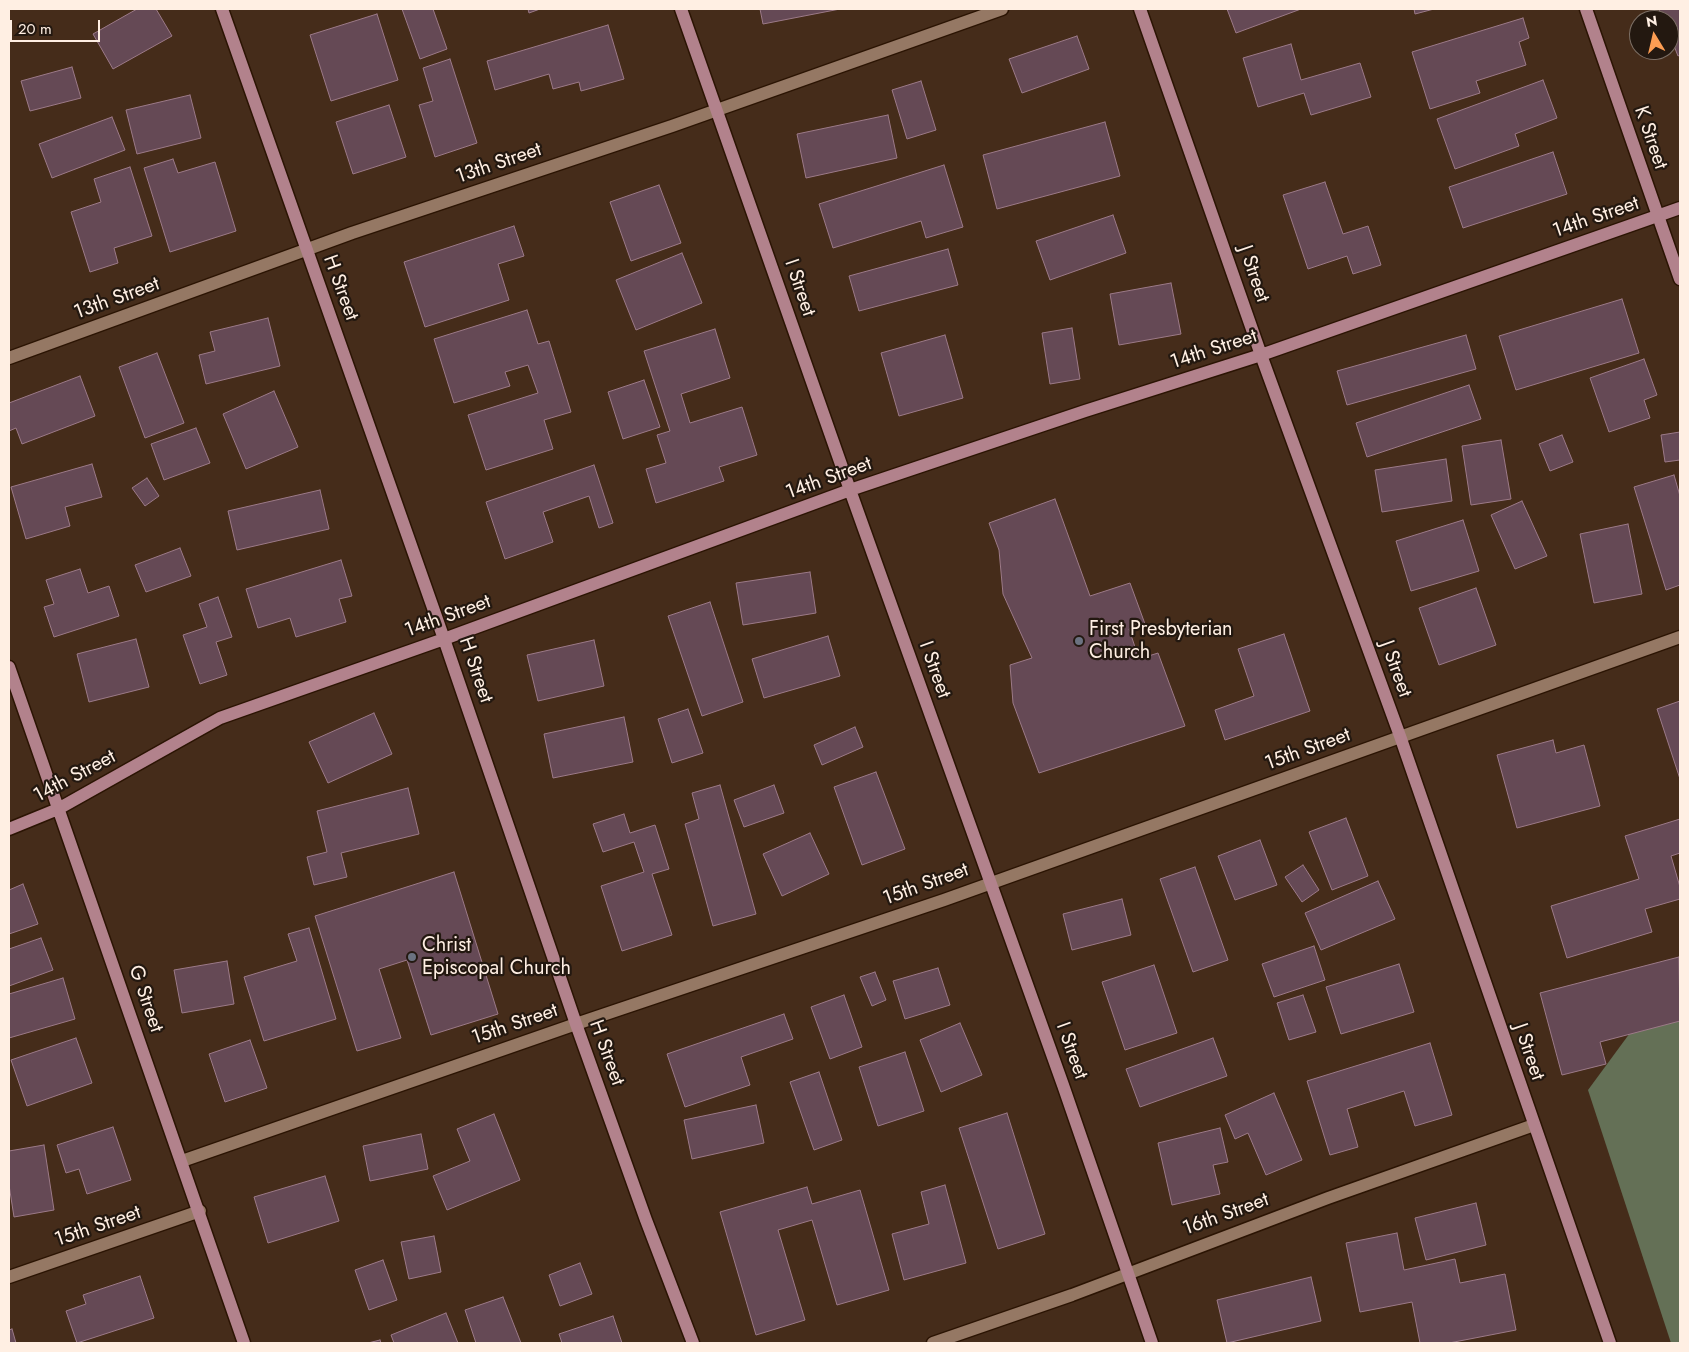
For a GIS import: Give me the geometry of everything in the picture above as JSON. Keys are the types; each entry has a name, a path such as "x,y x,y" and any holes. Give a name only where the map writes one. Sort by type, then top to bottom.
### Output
{"street":[{"name":"H Street","path":"222,9 444,639 576,1024 646,1220 693,1343"},
{"name":"I Street","path":"681,9 1152,1343"},
{"name":"13th Street","path":"9,358 306,250 1002,9"},
{"name":"J Street","path":"1140,9 1261,355 1400,736 1610,1343"},
{"name":"K Street","path":"1586,9 1680,279"},
{"name":"14th Street","path":"9,829 58,810 220,718 444,639 850,490 1085,411 1261,355 1680,208"},
{"name":"15th Street","path":"182,1161 576,1024 934,904 990,882 1191,813 1680,636"},
{"name":"G Street","path":"9,667 244,1343"},
{"name":"16th Street","path":"933,1343 1072,1295 1128,1272 1534,1125"},
{"name":"15th Street","path":"9,1278 200,1212"}],"green space":[{"path":"1680,965 1680,1343 1671,1343 1588,1090"}],"building":[{"path":"137,9 156,9 172,36 113,69 93,34"},
{"path":"402,9 433,9 447,49 420,59"},
{"path":"528,9 540,9 529,13"},
{"path":"760,9 840,9 763,24"},
{"path":"1227,9 1301,9 1236,33"},
{"path":"1414,9 1434,9 1415,14"},
{"path":"1680,9 1679,56 1679,10 1659,10"},
{"path":"377,14 398,80 331,101 310,35"},
{"path":"1523,18 1529,38 1519,42 1526,65 1476,81 1480,93 1430,109 1412,52"},
{"path":"608,25 624,79 581,91 579,82 553,89 549,74 495,90 487,61"},
{"path":"1077,36 1089,69 1022,93 1009,59"},
{"path":"1291,44 1301,80 1360,63 1371,97 1311,115 1304,93 1258,107 1243,58"},
{"path":"450,59 477,143 435,157 419,105 433,101 423,68"},
{"path":"72,67 81,98 30,111 21,81"},
{"path":"1543,80 1557,118 1515,134 1519,146 1455,169 1437,119"},
{"path":"921,81 936,130 907,139 892,90"},
{"path":"190,95 201,138 137,154 126,110"},
{"path":"389,105 406,157 353,174 336,122"},
{"path":"888,115 897,158 806,178 797,134"},
{"path":"112,117 125,150 52,178 39,144"},
{"path":"1105,122 1120,176 997,209 983,155"},
{"path":"1553,152 1567,194 1463,228 1449,187"},
{"path":"173,159 178,173 215,162 236,231 170,252 144,168"},
{"path":"944,165 963,227 926,238 921,221 833,248 819,204"},
{"path":"130,167 152,236 114,248 118,263 90,272 71,212 101,202 94,179"},
{"path":"1325,182 1343,234 1368,226 1381,265 1353,274 1347,256 1308,269 1283,195"},
{"path":"659,185 681,243 631,261 610,202"},
{"path":"1113,215 1126,253 1050,280 1036,241"},
{"path":"514,226 524,256 498,264 509,300 425,327 404,262"},
{"path":"948,249 958,285 859,311 849,276"},
{"path":"682,253 702,303 636,330 616,280"},
{"path":"1171,283 1181,334 1119,345 1110,294"},
{"path":"1622,299 1639,353 1516,390 1499,336"},
{"path":"527,310 538,344 549,341 571,412 544,420 553,449 486,470 468,415 538,393 528,365 505,372 510,386 454,403 434,339"},
{"path":"268,318 280,366 206,384 199,355 215,351 210,332"},
{"path":"1072,328 1080,379 1050,384 1042,333"},
{"path":"715,329 730,378 681,394 690,423 742,407 757,455 719,467 724,481 656,503 646,469 666,463 657,435 670,431 644,351"},
{"path":"945,335 963,398 899,416 881,353"},
{"path":"1466,335 1476,369 1347,405 1337,371"},
{"path":"157,353 184,423 145,438 119,367"},
{"path":"1644,359 1657,395 1644,400 1650,418 1609,432 1590,378"},
{"path":"80,376 95,416 22,444 16,428 9,431 9,403"},
{"path":"644,380 660,427 623,439 608,392"},
{"path":"1469,385 1481,419 1367,457 1356,423"},
{"path":"274,391 298,447 246,469 223,414"},
{"path":"196,428 210,463 164,480 151,444"},
{"path":"1680,432 1680,460 1665,462 1661,435"},
{"path":"1562,435 1573,462 1550,471 1539,444"},
{"path":"1501,440 1511,499 1471,505 1462,446"},
{"path":"1446,459 1452,501 1382,512 1375,470"},
{"path":"92,464 102,497 65,507 70,526 26,539 11,487"},
{"path":"594,465 613,523 599,528 589,496 543,512 553,542 505,559 486,502"},
{"path":"1674,475 1680,496 1680,585 1666,590 1634,487"},
{"path":"147,478 159,496 145,506 132,488"},
{"path":"320,490 329,529 237,550 228,511"},
{"name":"First Presbyterian Church","path":"1055,499 1090,596 1130,583 1145,624 1129,629 1139,659 1158,653 1185,726 1039,773 1013,703 1010,665 1032,658 1003,594 999,550 989,523"},
{"path":"1522,501 1547,556 1515,569 1491,515"},
{"path":"1463,520 1479,571 1411,591 1396,541"},
{"path":"1628,524 1642,594 1594,603 1580,534"},
{"path":"180,548 191,576 146,592 135,565"},
{"path":"341,560 352,596 339,599 346,622 296,637 290,618 258,628 246,589"},
{"path":"80,569 88,593 109,586 119,616 54,637 44,607 54,604 46,580"},
{"path":"810,572 816,613 743,625 736,583"},
{"path":"1476,588 1496,645 1439,665 1419,608"},
{"path":"218,597 232,637 216,642 227,675 200,684 183,635 207,627 199,604"},
{"path":"710,602 743,702 702,716 668,616"},
{"path":"1284,634 1310,711 1225,740 1215,710 1254,696 1238,649"},
{"path":"828,636 840,676 764,698 752,659"},
{"path":"136,639 149,687 89,702 77,654"},
{"path":"594,640 604,686 538,701 527,655"},
{"path":"1680,701 1680,779 1657,709"},
{"path":"688,709 703,753 672,763 658,719"},
{"path":"374,713 392,754 328,783 309,742"},
{"path":"624,717 633,762 553,778 544,734"},
{"path":"855,727 863,747 822,765 814,745"},
{"path":"1553,740 1556,753 1584,745 1600,806 1517,828 1497,755"},
{"path":"876,772 905,849 862,865 834,787"},
{"path":"720,785 756,914 713,926 685,824 699,819 692,793"},
{"path":"774,785 784,813 744,827 734,800"},
{"path":"408,788 419,834 341,853 347,877 314,885 307,857 327,852 317,811"},
{"path":"624,814 630,833 655,825 669,869 652,874 672,935 622,951 601,886 644,872 634,842 603,852 593,824"},
{"path":"1346,818 1368,876 1332,890 1309,832"},
{"path":"1680,819 1680,853 1671,856 1680,887 1680,899 1645,909 1652,932 1567,958 1551,906 1639,879 1625,836"},
{"path":"810,833 829,874 782,896 763,854"},
{"path":"1260,840 1277,885 1235,900 1218,856"},
{"path":"1303,865 1319,890 1302,902 1285,877"},
{"path":"1195,867 1228,960 1193,972 1160,879"},
{"path":"454,872 498,1014 431,1035 407,960 379,969 401,1038 357,1051 315,916"},
{"path":"1378,881 1395,919 1321,950 1305,913"},
{"path":"23,884 38,924 9,934 9,890"},
{"path":"1122,899 1131,935 1072,950 1063,914"},
{"path":"309,928 336,1019 264,1041 244,977 297,961 288,934"},
{"path":"41,938 53,970 9,986 9,949"},
{"path":"1314,946 1325,980 1274,997 1262,964"},
{"path":"1679,957 1680,1021 1600,1042 1606,1064 1562,1075 1540,993"},
{"path":"227,961 234,1004 182,1013 174,970"},
{"path":"1399,964 1414,1012 1341,1034 1326,987"},
{"path":"1154,965 1177,1033 1125,1050 1102,982"},
{"path":"938,968 950,1005 905,1019 893,981"},
{"path":"875,972 886,1000 872,1006 860,977"},
{"path":"63,978 75,1019 9,1038 9,994"},
{"path":"844,995 862,1047 830,1059 811,1007"},
{"path":"1303,995 1316,1032 1289,1040 1277,1003"},
{"path":"784,1014 793,1039 741,1057 750,1085 685,1107 667,1054"},
{"path":"960,1023 982,1075 941,1092 920,1040"},
{"path":"76,1038 92,1083 27,1106 11,1060"},
{"path":"1213,1038 1227,1076 1140,1107 1126,1069"},
{"path":"250,1040 267,1088 225,1102 209,1054"},
{"path":"1430,1043 1452,1115 1415,1126 1404,1091 1347,1109 1358,1147 1330,1155 1307,1081"},
{"path":"905,1052 924,1111 878,1126 859,1067"},
{"path":"819,1072 842,1140 814,1150 790,1082"},
{"path":"1274,1093 1302,1160 1266,1175 1248,1133 1235,1139 1225,1115"},
{"path":"756,1105 764,1143 692,1159 684,1120"},
{"path":"1007,1113 1045,1234 998,1249 959,1128"},
{"path":"494,1114 520,1180 447,1210 433,1176 470,1161 457,1129"},
{"path":"113,1127 131,1180 87,1194 79,1169 66,1173 57,1145"},
{"path":"1220,1128 1228,1162 1213,1165 1220,1194 1172,1205 1158,1143"},
{"path":"421,1134 428,1169 370,1181 363,1146"},
{"path":"44,1145 54,1210 14,1217 9,1185 9,1151"},
{"path":"325,1176 339,1221 268,1243 254,1197"},
{"path":"945,1185 966,1263 904,1280 892,1234 929,1224 921,1192"},
{"path":"807,1187 812,1204 860,1190 889,1290 837,1305 812,1220 778,1230 805,1320 756,1335 720,1212"},
{"path":"1476,1203 1486,1245 1426,1260 1415,1218"},
{"path":"1397,1233 1404,1270 1455,1259 1460,1283 1505,1274 1516,1330 1449,1343 1420,1343 1412,1302 1360,1312 1346,1243"},
{"path":"434,1236 441,1272 409,1279 401,1242"},
{"path":"383,1260 397,1300 369,1310 355,1270"},
{"path":"580,1263 592,1294 560,1306 549,1275"},
{"path":"140,1276 154,1318 77,1343 66,1311 86,1304 83,1295"},
{"path":"1311,1277 1321,1321 1227,1343 1217,1300"},
{"path":"503,1297 521,1343 476,1343 465,1310"},
{"path":"446,1313 458,1343 394,1343 391,1335"},
{"path":"613,1316 622,1343 562,1343 559,1334"},
{"path":"12,1329 16,1343 9,1343 9,1330"},
{"path":"380,1340 381,1343 368,1343"}],"place":[{"name":"First Presbyterian Church","path":"1079,641"},
{"name":"Christ Episcopal Church","path":"412,957"}]}
